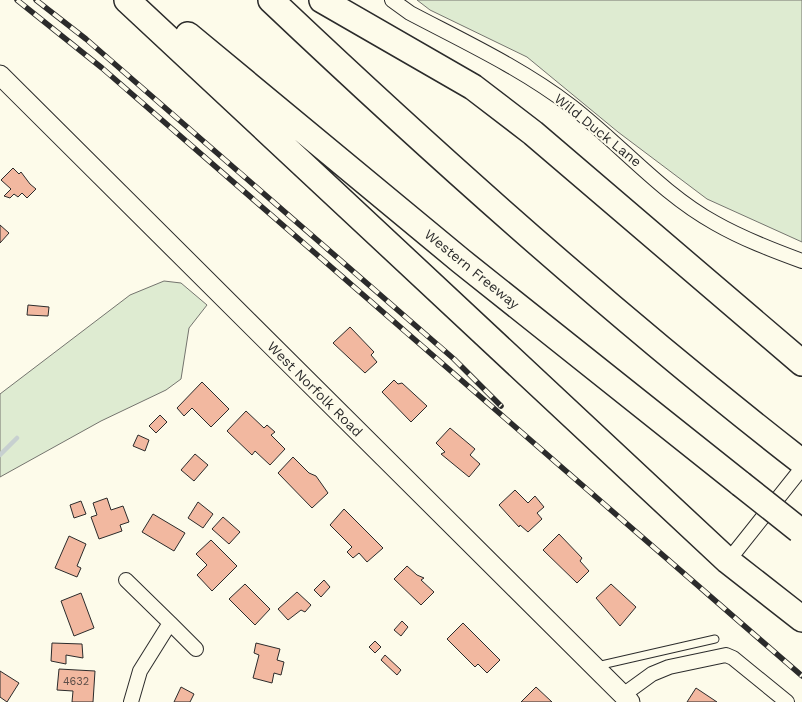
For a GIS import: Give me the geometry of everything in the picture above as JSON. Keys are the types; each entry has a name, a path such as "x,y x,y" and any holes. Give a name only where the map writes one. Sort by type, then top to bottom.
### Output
{"highway":[{"path":"127,0 728,561 802,619"},
{"name":"Western Freeway","path":"146,0 460,261 801,531"},
{"path":"271,0 380,104 494,205 641,331 802,462"},
{"path":"322,0 473,87 533,132 802,363"}],"street":[{"name":"Wild Duck Lane","path":"392,0 410,13 525,73 572,107 672,192 714,223 762,247 802,261"},
{"name":"West Norfolk Road","path":"0,75 627,699"},
{"path":"728,561 802,468"},
{"path":"126,580 196,649"},
{"path":"130,702 140,671 170,623"},
{"path":"627,699 652,674 668,667 726,655 734,658 788,702"}],"lane":[{"path":"594,667 715,639"}],"green space":[{"path":"417,0 802,0 802,242 707,199 618,132 527,57 430,10"},
{"path":"164,281 181,283 207,305 189,328 181,379 166,390 101,421 0,477 0,394 130,295"}],"building":[{"path":"13,168 19,174 21,172 36,189 27,198 22,193 18,197 14,194 10,198 4,196 11,189 1,180"},
{"path":"0,225 9,233 0,243"},
{"path":"28,305 49,307 48,316 27,315"},
{"path":"350,327 374,352 371,355 377,362 365,373 333,343"},
{"path":"394,380 398,384 402,383 427,406 411,422 382,392"},
{"path":"202,382 229,409 211,427 192,408 184,416 177,408"},
{"path":"246,411 264,428 267,425 275,432 271,435 285,449 270,465 255,451 252,455 227,431"},
{"path":"160,415 167,422 156,433 149,426"},
{"path":"450,428 475,449 470,455 480,464 469,477 441,454 445,452 436,443"},
{"path":"138,435 149,440 145,451 133,446"},
{"path":"195,454 208,465 194,481 181,470"},
{"path":"293,457 309,473 316,476 328,493 312,508 278,473"},
{"path":"515,490 528,503 535,496 544,507 537,513 542,519 528,532 520,525 519,527 499,505"},
{"path":"107,498 111,510 123,506 129,522 120,525 122,531 99,539 91,517 97,515 93,503"},
{"path":"81,501 86,514 74,518 70,505"},
{"path":"198,502 213,514 203,528 188,518"},
{"path":"344,509 383,548 367,562 359,553 353,558 347,552 352,547 330,525"},
{"path":"153,514 185,533 174,551 142,532"},
{"path":"223,517 240,532 229,544 212,529"},
{"path":"559,534 582,558 580,561 589,571 577,583 543,550"},
{"path":"69,536 86,544 77,566 81,568 77,577 55,568"},
{"path":"211,540 237,566 212,591 197,575 207,565 196,554"},
{"path":"407,566 417,575 424,578 421,580 434,592 421,605 394,579"},
{"path":"324,580 330,587 321,597 314,590"},
{"path":"245,584 270,609 255,625 229,599"},
{"path":"611,584 636,607 620,626 596,598"},
{"path":"297,592 311,605 305,612 301,610 288,620 278,609"},
{"path":"81,593 94,628 74,636 61,601"},
{"path":"402,621 408,627 401,636 394,630"},
{"path":"463,623 500,660 487,673 478,664 475,667 447,639"},
{"path":"375,641 381,647 375,653 369,647"},
{"path":"52,643 82,644 83,658 66,655 66,664 51,661"},
{"path":"256,643 280,649 277,660 284,662 281,675 274,673 272,683 253,678 259,655 254,653"},
{"path":"385,655 401,670 397,675 381,660"},
{"path":"59,669 95,671 93,702 72,702 73,691 57,690"},
{"path":"0,671 19,683 7,702 0,697"},
{"path":"181,687 194,694 190,702 174,702"},
{"path":"536,687 552,702 521,702"},
{"path":"696,688 717,702 687,702"}],"waterway":[{"path":"0,455 17,438"}],"railway":[{"path":"17,0 102,68 802,676"},
{"path":"36,0 86,39 454,359 501,406"}]}
